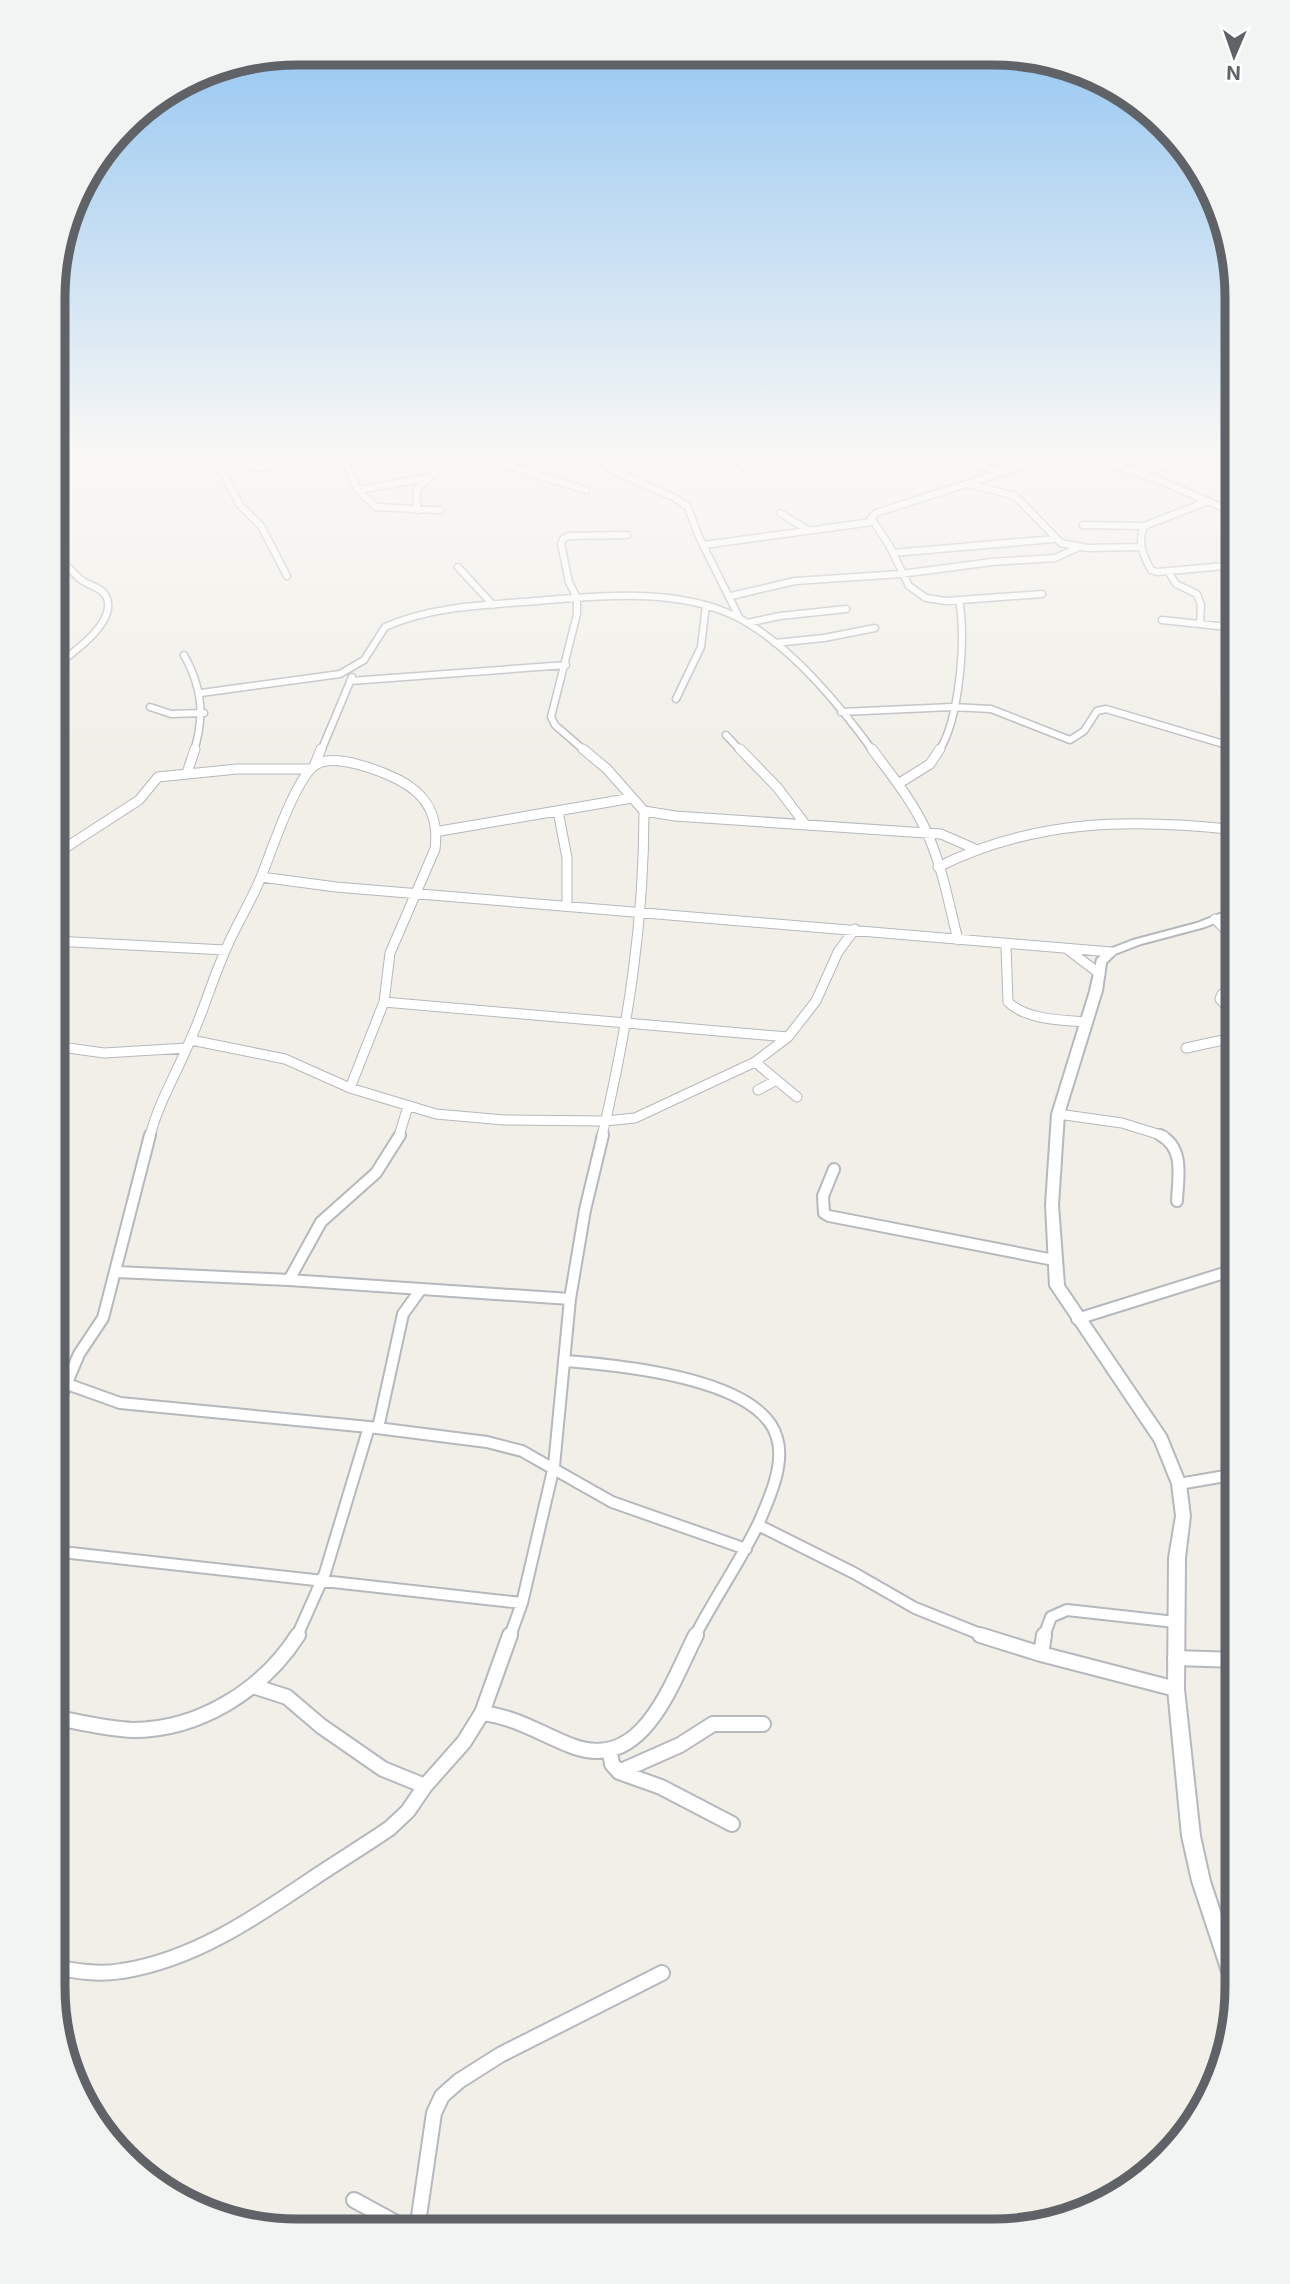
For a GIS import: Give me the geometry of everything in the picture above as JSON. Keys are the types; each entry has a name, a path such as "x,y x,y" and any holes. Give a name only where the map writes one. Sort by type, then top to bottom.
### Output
{"street":[{"path":"278,559 287,576"},
{"path":"564,559 569,582 577,598 572,642 552,721 589,751 643,811 675,816 927,833 952,837 973,848"},
{"path":"711,559 732,596 739,617"},
{"path":"895,559 909,586 926,598 959,600 1042,594"},
{"path":"732,596 795,581 901,574 992,562 1046,559"},
{"path":"1146,559 1151,570 1225,566"},
{"path":"65,563 83,581 102,591 108,604 104,621 65,658"},
{"path":"458,567 493,605"},
{"path":"1168,571 1176,584 1197,594 1201,605 1200,624"},
{"path":"201,693 327,676 356,668 366,661 385,627 394,622 493,605 577,598 650,597 706,605 739,617 775,643 841,712 898,784 927,833 958,940"},
{"path":"898,784 918,773 938,755 948,736 963,639 959,600"},
{"path":"676,699 702,647 706,605"},
{"path":"747,623 780,616 846,609"},
{"path":"1162,620 1225,627"},
{"path":"775,643 824,638 875,628"},
{"path":"184,655 201,693 204,713 187,773"},
{"path":"350,681 566,665"},
{"path":"65,1389 70,1371 103,1318 117,1272 154,1119 189,1044 225,950 261,877 276,834 313,767 356,668"},
{"path":"150,707 171,714 204,713"},
{"path":"841,712 952,707 991,709 1066,740 1073,740 1084,731 1097,711 1106,709 1225,744"},
{"path":"726,735 777,787 805,824"},
{"path":"65,850 71,842 139,800 158,777 187,773 313,767 328,760 384,772 405,781 427,803 440,831 435,849 390,953 384,1002 350,1088"},
{"path":"440,831 632,798"},
{"path":"558,811 568,847 570,873 567,906"},
{"path":"65,1970 103,1973 153,1963 198,1949 246,1923 372,1840 408,1811 425,1786 464,1742 482,1713 522,1603 554,1466 570,1299 585,1210 617,1075 638,951 643,811"},
{"path":"938,867 973,848 1060,829 1094,825 1188,824 1225,829"},
{"path":"261,877 293,883 414,894 855,929 1006,946 1111,952"},
{"path":"1225,915 1189,929 1157,935 1111,952 1101,962 1100,974 1058,1114 1052,1205 1057,1286 1161,1439 1179,1484 1183,1516 1177,1558 1176,1689 1191,1836 1201,1881 1225,1954"},
{"path":"1215,919 1225,929"},
{"path":"65,1049 121,1054 189,1044 285,1059 350,1088 408,1106 461,1118 624,1120 647,1114 755,1062 788,1037 816,1001 838,952 855,929"},
{"path":"65,942 225,950"},
{"path":"1006,946 1008,1002 1011,1007 1023,1012 1086,1022"},
{"path":"1067,948 1100,974"},
{"path":"384,1002 788,1037"},
{"path":"1186,1048 1225,1040"},
{"path":"755,1062 797,1097"},
{"path":"758,1090 777,1080"},
{"path":"289,1280 316,1229 329,1213 371,1178 391,1154 400,1139 408,1106"},
{"path":"1058,1114 1140,1127 1158,1132 1170,1140 1178,1163 1177,1201"},
{"path":"834,1169 823,1191 821,1205 824,1213 829,1216 1054,1260"},
{"path":"117,1272 289,1280 570,1299"},
{"path":"1077,1319 1225,1273"},
{"path":"65,1720 105,1728 146,1729 186,1724 218,1709 253,1686 287,1651 323,1580 373,1427 403,1314 407,1305 421,1290"},
{"path":"482,1713 509,1718 578,1748 610,1752 626,1745 647,1723 674,1680 699,1629 746,1549 758,1525 780,1449 777,1436 764,1414 726,1393 677,1374 566,1361"},
{"path":"65,1369 70,1371"},
{"path":"67,1384 120,1403 373,1427 487,1442 522,1451 554,1466 612,1502 746,1549"},
{"path":"1179,1484 1225,1476"},
{"path":"758,1525 854,1573 915,1608 968,1630 1041,1654 1176,1689"},
{"path":"65,1552 522,1603"},
{"path":"1041,1654 1044,1633 1051,1617 1067,1610 1175,1622"},
{"path":"1175,1658 1225,1660"},
{"path":"253,1686 287,1697 321,1726 383,1769 425,1786"},
{"path":"619,1772 680,1745 713,1724 763,1724"},
{"path":"610,1752 612,1764 619,1772 661,1787 732,1824"},
{"path":"419,2219 434,2113 442,2096 458,2081 500,2055 662,1972"},
{"path":"354,2200 389,2219"}]}
